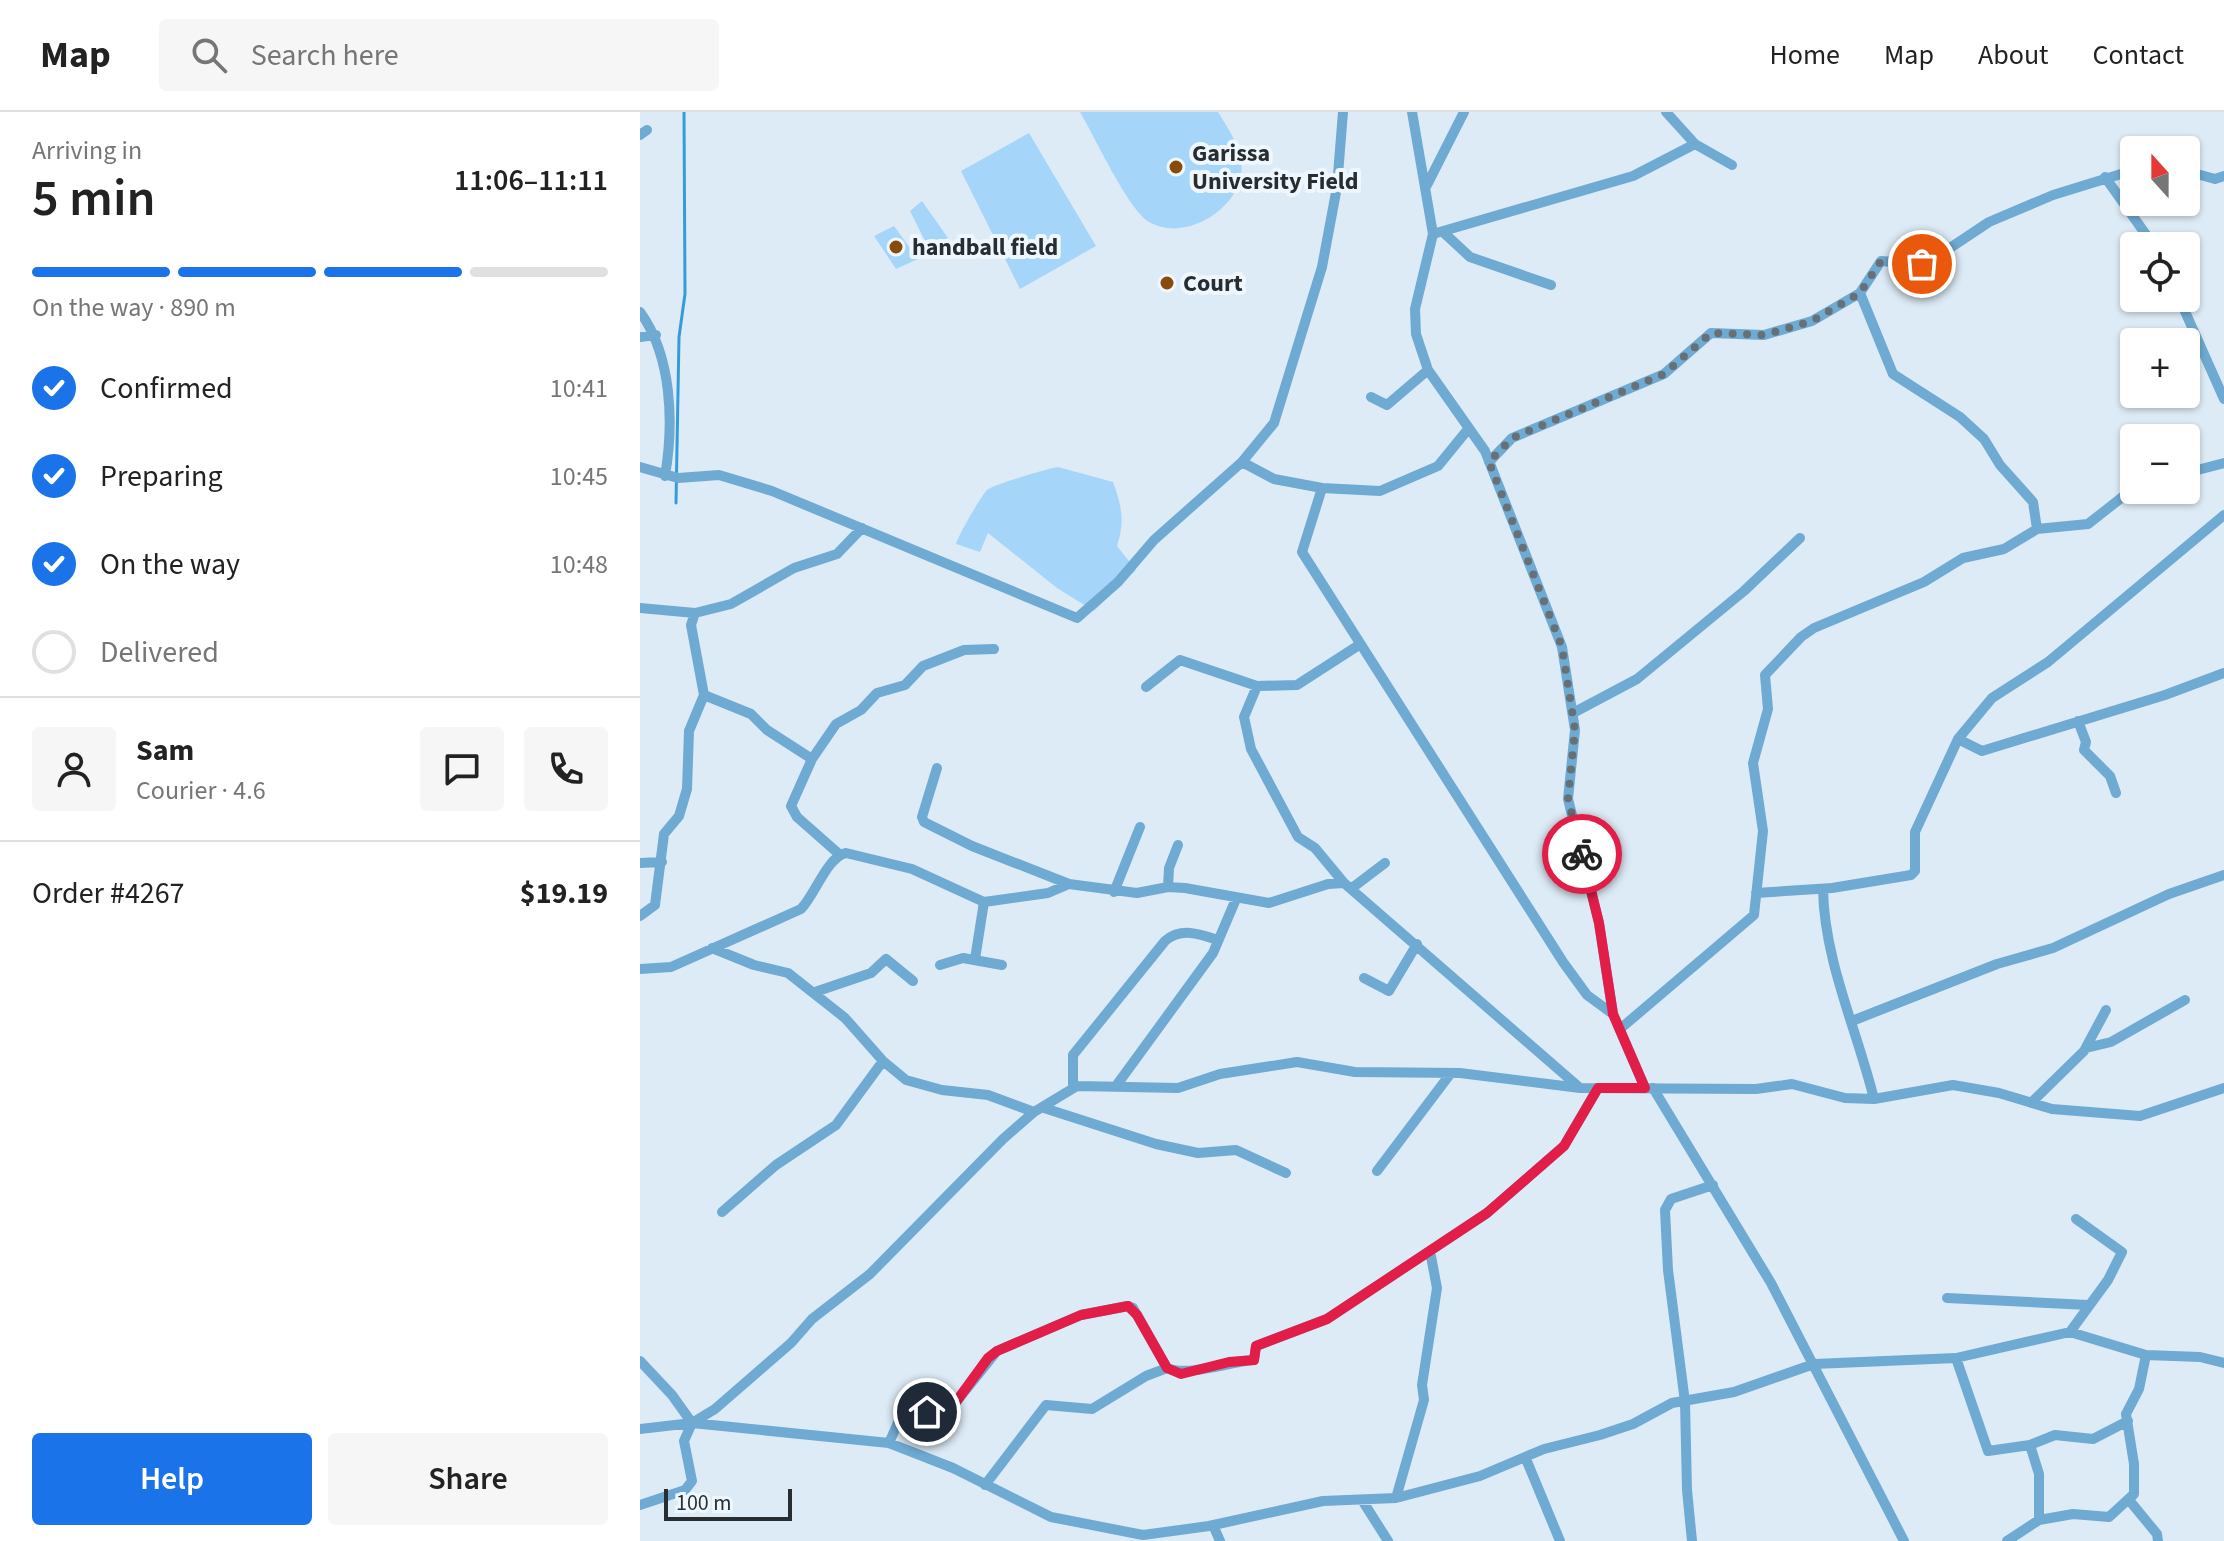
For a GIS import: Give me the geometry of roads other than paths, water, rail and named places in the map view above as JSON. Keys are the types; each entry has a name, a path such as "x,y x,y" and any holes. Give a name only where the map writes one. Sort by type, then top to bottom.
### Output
{"street":[{"path":"640,467 665,476 719,475 772,491 1077,618 1118,582 1154,540 1242,462 1274,423 1322,267 1337,187 1343,112"},
{"path":"1412,112 1438,233 1415,309 1416,334 1428,370 1489,462 1562,647 1575,730 1568,799 1599,923 1613,1014 1649,1088 1713,1185 1814,1364 1904,1541"},
{"path":"1427,185 1464,112"},
{"path":"1666,112 1695,144 1732,165"},
{"path":"1438,233 1638,174 1695,144"},
{"path":"1489,462 1512,438 1664,374 1711,333 1764,335 1812,321 1860,293 1881,261 1917,264 1932,260 1981,226 2120,173"},
{"path":"2200,175 2215,179 2224,176"},
{"path":"2105,177 2144,232"},
{"path":"1438,233 1470,257 1551,285"},
{"path":"1860,293 1893,374 1960,417 1984,439 2000,465 2033,502 2037,529"},
{"path":"640,312 656,335 671,443 665,476"},
{"path":"2185,312 2224,399"},
{"path":"640,337 656,335"},
{"path":"1371,397 1387,405 1428,370"},
{"path":"1242,462 1274,479 1369,493 1393,487 1438,466 1469,428"},
{"path":"2200,469 2224,463"},
{"path":"1322,488 1302,552 1563,962 1587,995 1613,1014"},
{"path":"1620,1029 1751,919 1756,909 1763,831 1753,763 1768,709 1764,683 1768,670 1814,628 1924,582 1963,558 2004,549 2037,529 2088,524 2120,499"},
{"path":"1756,893 1823,889 1911,875 1915,871 1915,832 1958,739 1992,698 2048,662 2224,515"},
{"path":"640,608 695,613 731,604 794,568 837,554 862,528"},
{"path":"1573,713 1637,679 1744,591 1800,538"},
{"path":"640,916 655,905 664,834 679,816 687,789 689,731 704,695 693,637 695,613"},
{"path":"1146,687 1180,660 1257,686 1306,682 1359,645"},
{"path":"994,649 964,650 923,666 905,685 877,693 861,710 836,724 812,759 791,806 797,817 839,854 912,869 984,902 1048,893 1069,884"},
{"path":"1958,739 1982,751 2165,695 2224,673"},
{"path":"1257,686 1244,717 1251,749 1298,837 1315,848 1348,885 1580,1088"},
{"path":"704,695 751,714 767,730 812,759"},
{"path":"2078,721 2086,742 2084,750 2110,776 2116,793"},
{"path":"937,768 922,817 924,822 972,846 1069,884 1114,892 1150,892 1168,887 1269,903 1328,884 1348,885 1385,863"},
{"path":"1114,892 1140,827"},
{"path":"1168,887 1169,868 1178,845"},
{"path":"640,969 671,967 801,909 813,897 839,854"},
{"path":"640,863 662,862"},
{"path":"1852,1021 1997,964 2053,948 2169,894 2224,875"},
{"path":"1823,889 1823,916 1874,1099"},
{"path":"1116,1086 1201,971 1236,899"},
{"path":"975,959 984,902"},
{"path":"1073,1087 1073,1055 1165,941 1171,936 1193,932 1218,940"},
{"path":"1364,978 1389,991 1417,944"},
{"path":"712,948 754,965 788,973 845,1018 883,1061 922,1086 988,1095 1109,1131 1198,1153 1236,1150 1286,1173"},
{"path":"940,965 963,958 1002,965"},
{"path":"815,992 871,973 886,959 913,981"},
{"path":"2086,1048 2111,1042 2185,1000"},
{"path":"2031,1103 2086,1048 2106,1010"},
{"path":"722,1212 776,1165 836,1125 883,1061"},
{"path":"640,1505 685,1490 692,1481 684,1441 692,1423 746,1384 812,1319 870,1274 973,1168 1039,1110 1073,1087 1178,1088 1220,1074 1297,1062 1355,1072 1451,1073 1580,1088 1756,1089 1792,1084 1845,1098 1874,1099 1953,1085 2092,1115 2140,1116 2223,1090"},
{"path":"1377,1171 1451,1073"},
{"path":"889,1443 901,1416 953,1406 988,1358 997,1351 1081,1315 1128,1306 1133,1308 1167,1368 1181,1374 1217,1364 1254,1360 1256,1346 1327,1319 1487,1213 1564,1146 1598,1088"},
{"path":"1692,1541 1687,1490 1685,1402 1668,1270 1665,1210 1671,1199 1713,1185"},
{"path":"2070,1332 2108,1280 2122,1252 2076,1219"},
{"path":"1396,1498 1424,1400 1422,1385 1437,1288 1430,1251"},
{"path":"1947,1298 2088,1305"},
{"path":"640,1429 692,1423 889,1443 1051,1517 1103,1524 1143,1535 1213,1525 1323,1501 1396,1498 1480,1476 1544,1449 1633,1424 1672,1403 1734,1392 1814,1364 1956,1358 2070,1332 2146,1355 2200,1357 2224,1363"},
{"path":"2007,1541 2039,1520 2073,1514 2109,1517 2129,1500 2136,1487 2126,1414 2139,1389 2146,1355"},
{"path":"1956,1358 1988,1451 2030,1445 2055,1435 2093,1439 2128,1421"},
{"path":"640,1361 672,1395 692,1423"},
{"path":"985,1485 1000,1461 1029,1430 1043,1407 1057,1404 1092,1409 1146,1376 1167,1368"},
{"path":"2030,1445 2039,1474 2039,1520"},
{"path":"1526,1459 1560,1541"},
{"path":"1362,1500 1388,1541"},
{"path":"2129,1500 2157,1534 2158,1541"},
{"path":"1213,1525 1220,1541"}],"waterway":[{"path":"676,503 679,337 685,294 684,112"}],"place":[{"name":"Garissa University Field","path":"1176,167"},
{"name":"handball field","path":"896,247"},
{"name":"Court","path":"1167,283"}]}
